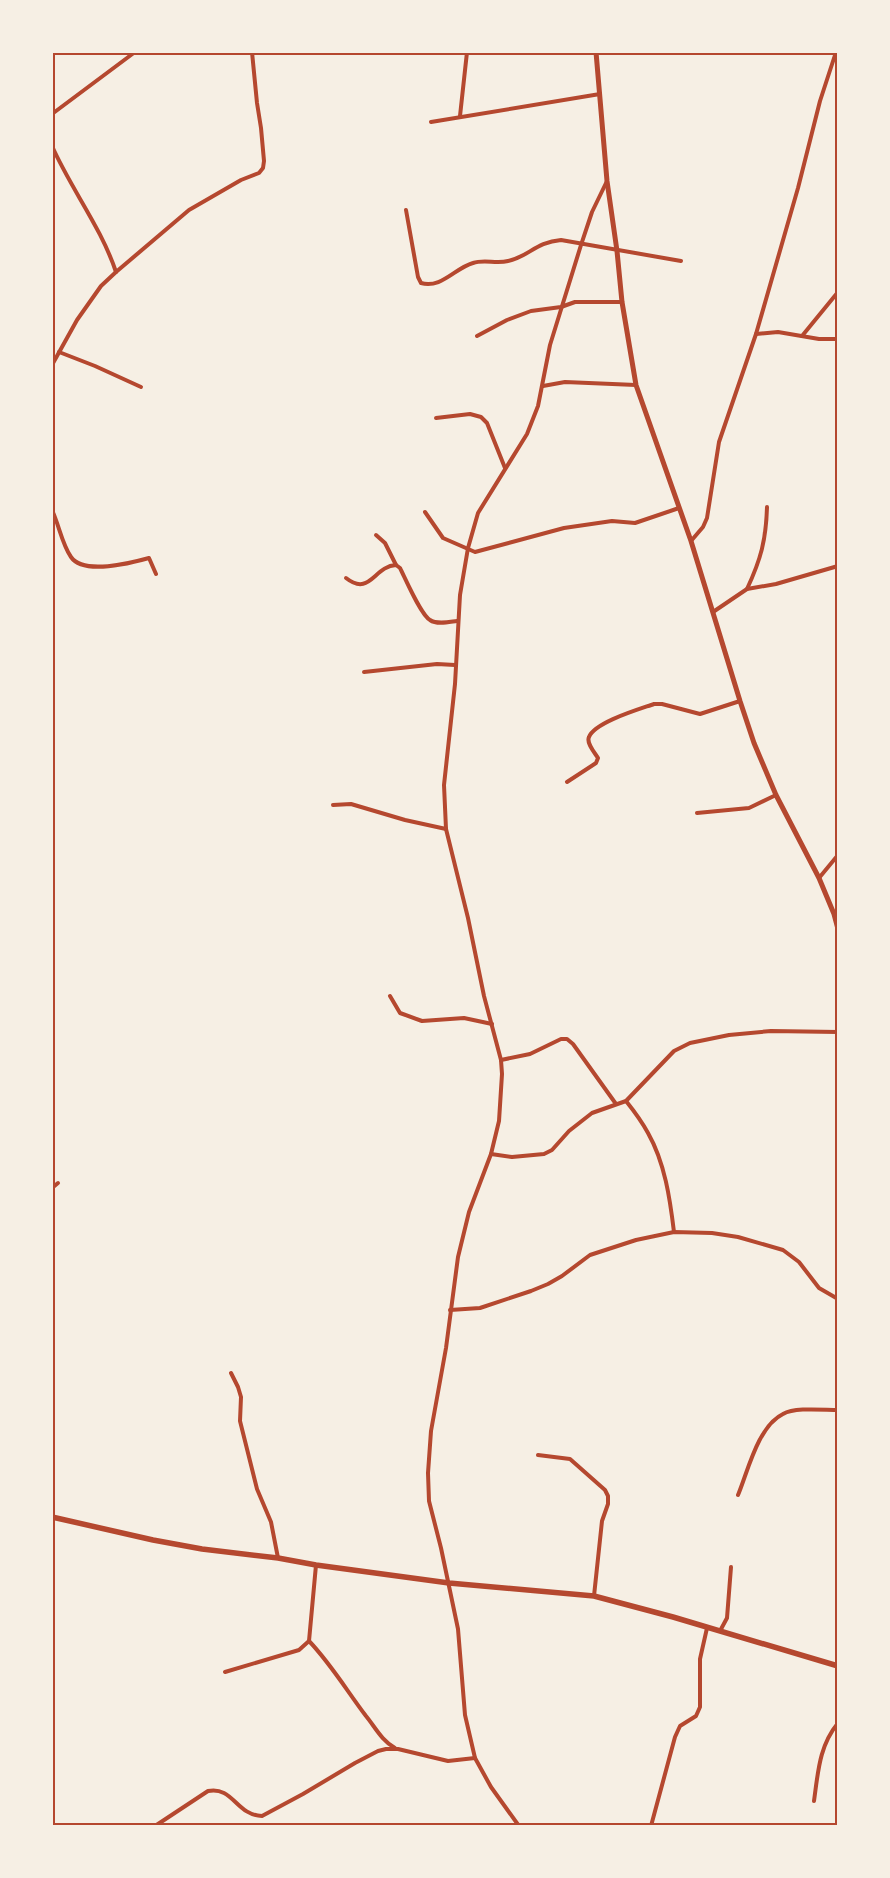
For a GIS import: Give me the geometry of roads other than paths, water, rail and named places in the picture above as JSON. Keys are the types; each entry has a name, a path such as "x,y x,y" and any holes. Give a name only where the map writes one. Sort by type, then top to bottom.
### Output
{"main road":[{"path":"52,1517 202,1549 278,1558 449,1584 594,1596 622,1602 838,1666"}],"street":[{"path":"52,114 135,52"},
{"path":"52,365 77,320 101,286 116,272 189,210 241,180 259,173 264,161 252,52"},
{"path":"460,116 467,52"},
{"path":"596,52 607,181 622,302 636,385 667,468 754,743 776,795 819,878 838,929"},
{"path":"691,541 703,527 707,518 719,442 756,334 798,188 820,102 836,52"},
{"path":"431,122 600,94"},
{"path":"52,146 74,190 102,236 116,272"},
{"path":"519,1826 491,1787 475,1758 466,1722 458,1629 449,1584 428,1501 431,1431 446,1348 450,1310 463,1232 491,1154 498,1121 502,1074 501,1060 484,996 468,918 446,829 444,785 456,684 457,621 468,548 478,513 527,434 543,386 550,345 581,244 592,212 607,181"},
{"path":"406,210 418,277 421,283 426,284 442,281 471,263 513,259 548,241 561,240 681,261"},
{"path":"802,336 838,292"},
{"path":"477,336 507,320 531,311 562,307 575,302 622,302"},
{"path":"756,334 778,332 819,339 838,339"},
{"path":"59,352 141,387"},
{"path":"543,386 565,382 636,385"},
{"path":"436,418 470,414 481,417 487,423 505,468"},
{"path":"747,589 761,558 766,532 767,507"},
{"path":"425,512 443,538 471,551 481,551 564,528 612,521 635,523 679,508"},
{"path":"52,510 67,550 72,559 80,565 121,565 149,558 156,574"},
{"path":"376,535 385,543 429,620 438,623 457,621"},
{"path":"346,578 354,584 360,585 366,583 390,566 396,565"},
{"path":"714,612 747,589 776,584 838,566"},
{"path":"364,672 437,664 455,666"},
{"path":"567,782 596,763 598,758 589,742 589,737 595,730 608,722 654,704 668,705 700,714 740,702"},
{"path":"697,812 749,808 776,795"},
{"path":"333,804 351,804 405,820 446,829"},
{"path":"819,878 838,855"},
{"path":"390,996 400,1013 422,1021 464,1018 492,1024"},
{"path":"491,1154 512,1157 544,1154 552,1150 569,1131 592,1113 626,1100 674,1051 690,1043 771,1031 838,1032"},
{"path":"501,1060 530,1054 560,1039 567,1039 573,1044 616,1104"},
{"path":"626,1100 649,1134 657,1152 670,1204 674,1232"},
{"path":"52,1188 58,1183"},
{"path":"450,1310 480,1308 531,1291 562,1276 590,1255 636,1240 674,1232 712,1233 738,1237 782,1250 799,1262 819,1288 838,1299"},
{"path":"231,1374 241,1397 240,1421 257,1489 271,1522 276,1540 278,1558"},
{"path":"738,1495 759,1442 768,1426 783,1413 800,1410 838,1410"},
{"path":"538,1455 570,1459 605,1490 608,1496 608,1504 602,1521 594,1596"},
{"path":"225,1672 299,1650 309,1641 316,1565"},
{"path":"720,1632 727,1618 731,1567"},
{"path":"651,1826 675,1737 680,1726 696,1716 700,1707 700,1660 707,1628"},
{"path":"309,1641 324,1658 348,1694 384,1741 398,1749"},
{"path":"814,1801 822,1749 830,1733 838,1723"},
{"path":"156,1826 208,1791 217,1789 223,1791 246,1813 262,1816 304,1794 355,1763 386,1749 398,1749 448,1761 475,1758"}]}
